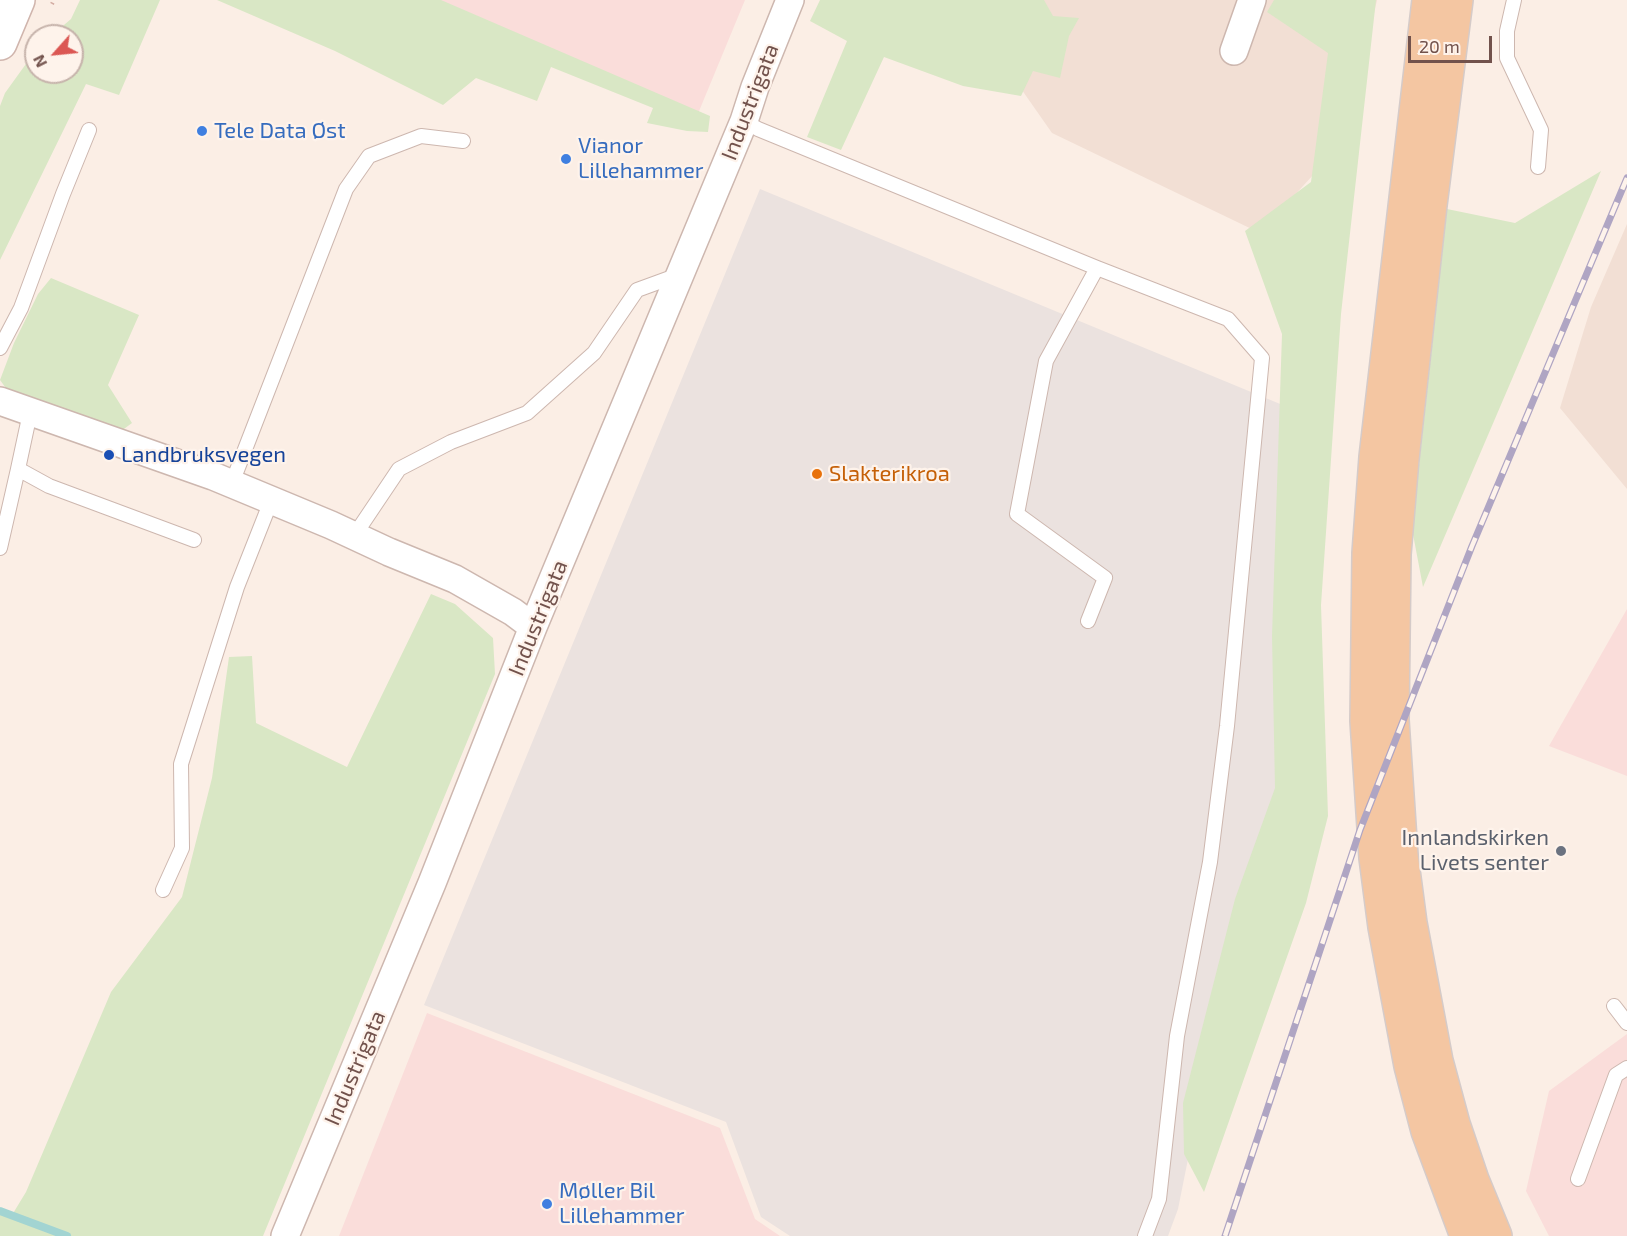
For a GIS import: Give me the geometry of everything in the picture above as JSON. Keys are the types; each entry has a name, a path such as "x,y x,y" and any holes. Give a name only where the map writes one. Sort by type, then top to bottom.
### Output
{"main road":[{"path":"0,43 18,0"},
{"path":"1429,0 1376,457 1369,553 1367,721 1376,858 1384,927 1409,1056 1428,1131 1467,1236"},
{"path":"1456,0 1430,205 1402,459 1394,554 1392,720 1404,878 1434,1051 1452,1124 1495,1236"}],"street":[{"name":"Industrigata","path":"285,1236 432,883 533,627 744,121 790,0"},
{"path":"1234,51 1252,0"},
{"path":"0,401 232,483 455,579 513,612 533,627"}],"lane":[{"path":"1514,0 1507,31 1507,58 1541,130 1538,167"},
{"path":"744,121 758,129 1097,268 1228,319 1262,358 1227,726 1213,839 1177,1036 1160,1199 1145,1236"},
{"path":"0,348 21,308 89,130"},
{"path":"232,483 346,189 369,156 421,136 463,141"},
{"path":"1088,621 1105,578 1017,514 1046,361 1097,268"},
{"path":"354,536 399,469 451,442 527,413 594,353 637,290 680,275"},
{"path":"0,548 3,518 18,469 30,413"},
{"path":"18,469 49,486 194,540"},
{"path":"162,890 182,848 181,764 237,587 272,501"},
{"path":"1614,1006 1627,1023"},
{"path":"1578,1179 1616,1075 1627,1068"}],"shaded area":[{"path":"430,0 745,0 697,116"},
{"path":"959,0 1377,0 1346,139 1260,233 1052,133"},
{"path":"760,189 1285,406 1281,790 1189,1154 1178,1209 1168,1236 790,1236 761,1217 726,1122 424,1005"},
{"path":"1627,224 1627,489 1560,408 1591,307"},
{"path":"1627,609 1627,776 1549,746"},
{"path":"427,1013 720,1128 755,1219 780,1236 339,1236"},
{"path":"1627,1034 1627,1236 1549,1236 1526,1191 1549,1091"}],"green space":[{"path":"80,0 160,0 119,95 86,84 0,260 0,106 5,93 24,67 24,84 84,84 84,24 65,24 71,19"},
{"path":"217,0 441,0 710,116 708,132 687,131 647,123 653,108 551,67 537,101 476,78 443,105 335,51"},
{"path":"820,0 1044,0 1053,16 1079,18 1069,36 1060,78 1033,71 1021,96 963,86 884,57 841,150 807,137 847,41 810,21"},
{"path":"1274,0 1376,0 1341,314 1321,605 1328,816 1306,903 1204,1192 1184,1154 1183,1103 1235,899 1275,788 1272,636 1282,334 1245,231 1311,182 1328,53 1267,12"},
{"path":"1601,171 1423,587 1412,529 1447,209 1515,223"},
{"path":"51,278 139,315 108,385 132,423 117,434 8,391 0,380 14,343 38,294"},
{"path":"431,594 455,604 493,638 495,674 263,1236 0,1236 0,1211 12,1215 26,1192 111,992 182,897 212,778 229,657 252,656 256,723 347,767"}],"waterway":[{"path":"0,1211 67,1236"}],"railway":[{"path":"1225,1236 1360,830 1472,546 1627,178"}],"place":[{"name":"Tele Data Øst","path":"202,131"},
{"name":"Vianor Lillehammer","path":"566,159"},
{"name":"Landbruksvegen","path":"109,455"},
{"name":"Slakterikroa","path":"817,474"},
{"name":"Innlandskirken Livets senter","path":"1561,851"},
{"name":"Møller Bil Lillehammer","path":"547,1204"}]}
